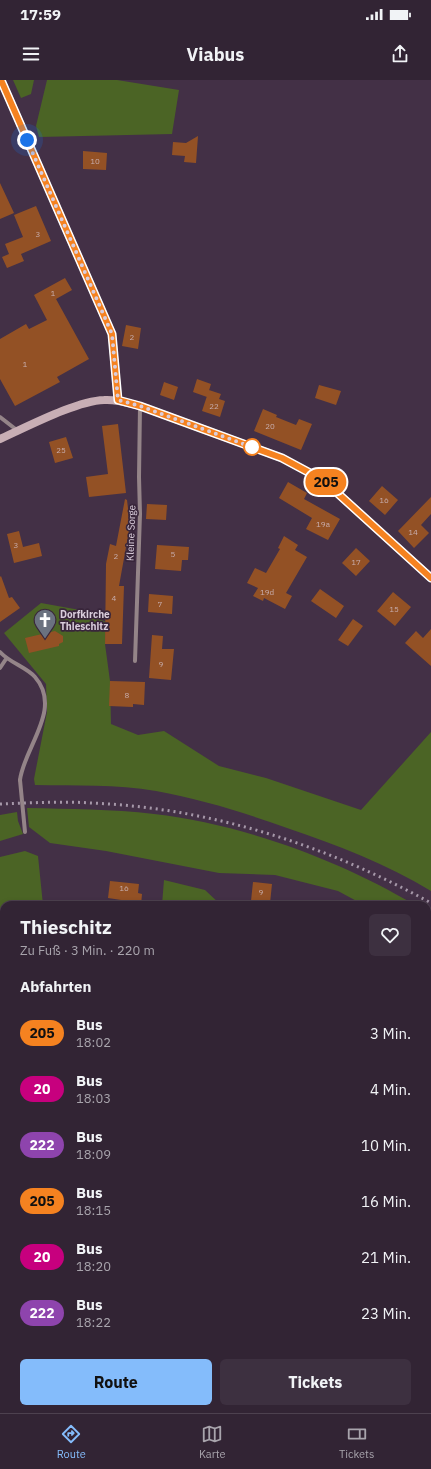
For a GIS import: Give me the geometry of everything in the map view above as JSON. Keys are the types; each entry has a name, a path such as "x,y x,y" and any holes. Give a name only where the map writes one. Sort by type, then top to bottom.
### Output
{"main road":[{"path":"1,80 112,334 118,400"},
{"path":"0,439 84,403 103,400 118,400 140,406 282,458 323,480 431,578"}],"street":[{"name":"Kleine Sorge","path":"135,661 140,514 140,406"},
{"path":"0,417 19,431"},
{"path":"0,652 6,659 34,676 44,694 44,715 40,729 22,766 20,780 25,832"},
{"path":"0,668 6,659"}],"green space":[{"path":"13,80 34,80 31,94 21,98"},
{"path":"47,80 117,80 179,90 172,134 39,137 36,126"},
{"path":"41,603 80,610 106,622 105,644 110,681 111,724 138,735 164,731 219,766 266,778 361,810 431,732 431,891 397,872 343,848 306,834 206,802 173,794 126,787 35,785 34,779 47,712 46,684 4,633"},
{"path":"27,808 138,812 187,819 255,835 289,846 355,873 408,901 357,901 338,891 275,875 219,873 106,851 50,843 29,827"},
{"path":"17,812 18,821 23,834 0,841 0,815"},
{"path":"25,851 38,856 43,901 0,901 0,857"},
{"path":"164,880 205,890 217,901 162,901"}],"building":[{"path":"198,136 196,163 184,162 185,156 172,155 173,142 186,143"},
{"path":"83,151 107,153 106,170 83,169"},
{"path":"0,183 14,213 0,219"},
{"path":"36,206 51,241 21,254 24,261 7,268 2,257 9,254 5,244 23,237 14,215"},
{"path":"65,278 72,290 56,299 89,359 57,377 60,382 15,406 0,379 0,339 26,324 29,329 47,320 34,295"},
{"path":"126,325 141,328 138,349 122,346"},
{"path":"197,379 211,384 207,397 193,392"},
{"path":"164,382 178,387 174,400 160,395"},
{"path":"319,385 341,391 336,405 315,398"},
{"path":"209,390 221,394 219,399 225,401 220,417 202,411"},
{"path":"263,409 277,415 276,417 296,425 299,419 312,424 301,450 254,431"},
{"path":"118,424 126,493 89,497 86,477 108,474 102,426"},
{"path":"66,437 73,458 55,463 49,442"},
{"path":"288,482 307,493 304,499 340,519 328,540 306,529 312,518 279,498"},
{"path":"382,486 398,500 385,515 369,501"},
{"path":"431,497 431,514 421,525 429,533 414,548 398,531"},
{"path":"125,499 127,500 130,525 119,586 124,586 122,644 105,644 106,564 110,544 116,546"},
{"path":"147,504 167,505 166,520 146,519"},
{"path":"19,531 23,547 39,543 42,556 14,563 7,534"},
{"path":"284,536 298,545 295,550 307,557 286,593 292,596 285,609 264,598 263,601 253,596 258,588 247,583 255,568 266,573 280,549 278,548"},
{"path":"157,545 189,547 188,560 182,560 181,571 155,569"},
{"path":"356,548 370,561 356,576 342,563"},
{"path":"1,576 9,598 12,597 20,608 0,622 0,577"},
{"path":"320,589 344,606 336,618 311,601"},
{"path":"393,592 411,607 395,626 377,611"},
{"path":"149,594 173,596 172,614 148,612"},
{"path":"353,619 363,626 348,646 338,640"},
{"path":"431,629 431,666 405,643 416,631 423,638"},
{"name":"Dorfkirche Thieschitz","path":"55,631 63,636 63,642 59,644 59,646 29,653 25,638"},
{"path":"152,635 163,636 162,649 174,649 171,680 149,678"},
{"path":"110,681 145,682 144,705 133,704 133,707 109,706"},
{"path":"110,881 139,884 138,893 142,894 141,901 108,898"},
{"path":"253,882 272,884 270,901 251,901"}],"railway":[{"path":"0,804 68,802 136,806 224,822 267,833 309,847 391,882 427,901"}],"bus line":[{"name":"205","path":"1,80 112,334 118,400 140,406 282,458 323,480 431,578"}],"place":[{"name":"Dorfkirche Thieschitz","path":"45,640"}],"route":[{"path":"27,140 112,334 118,400 140,406 252,447"}]}
